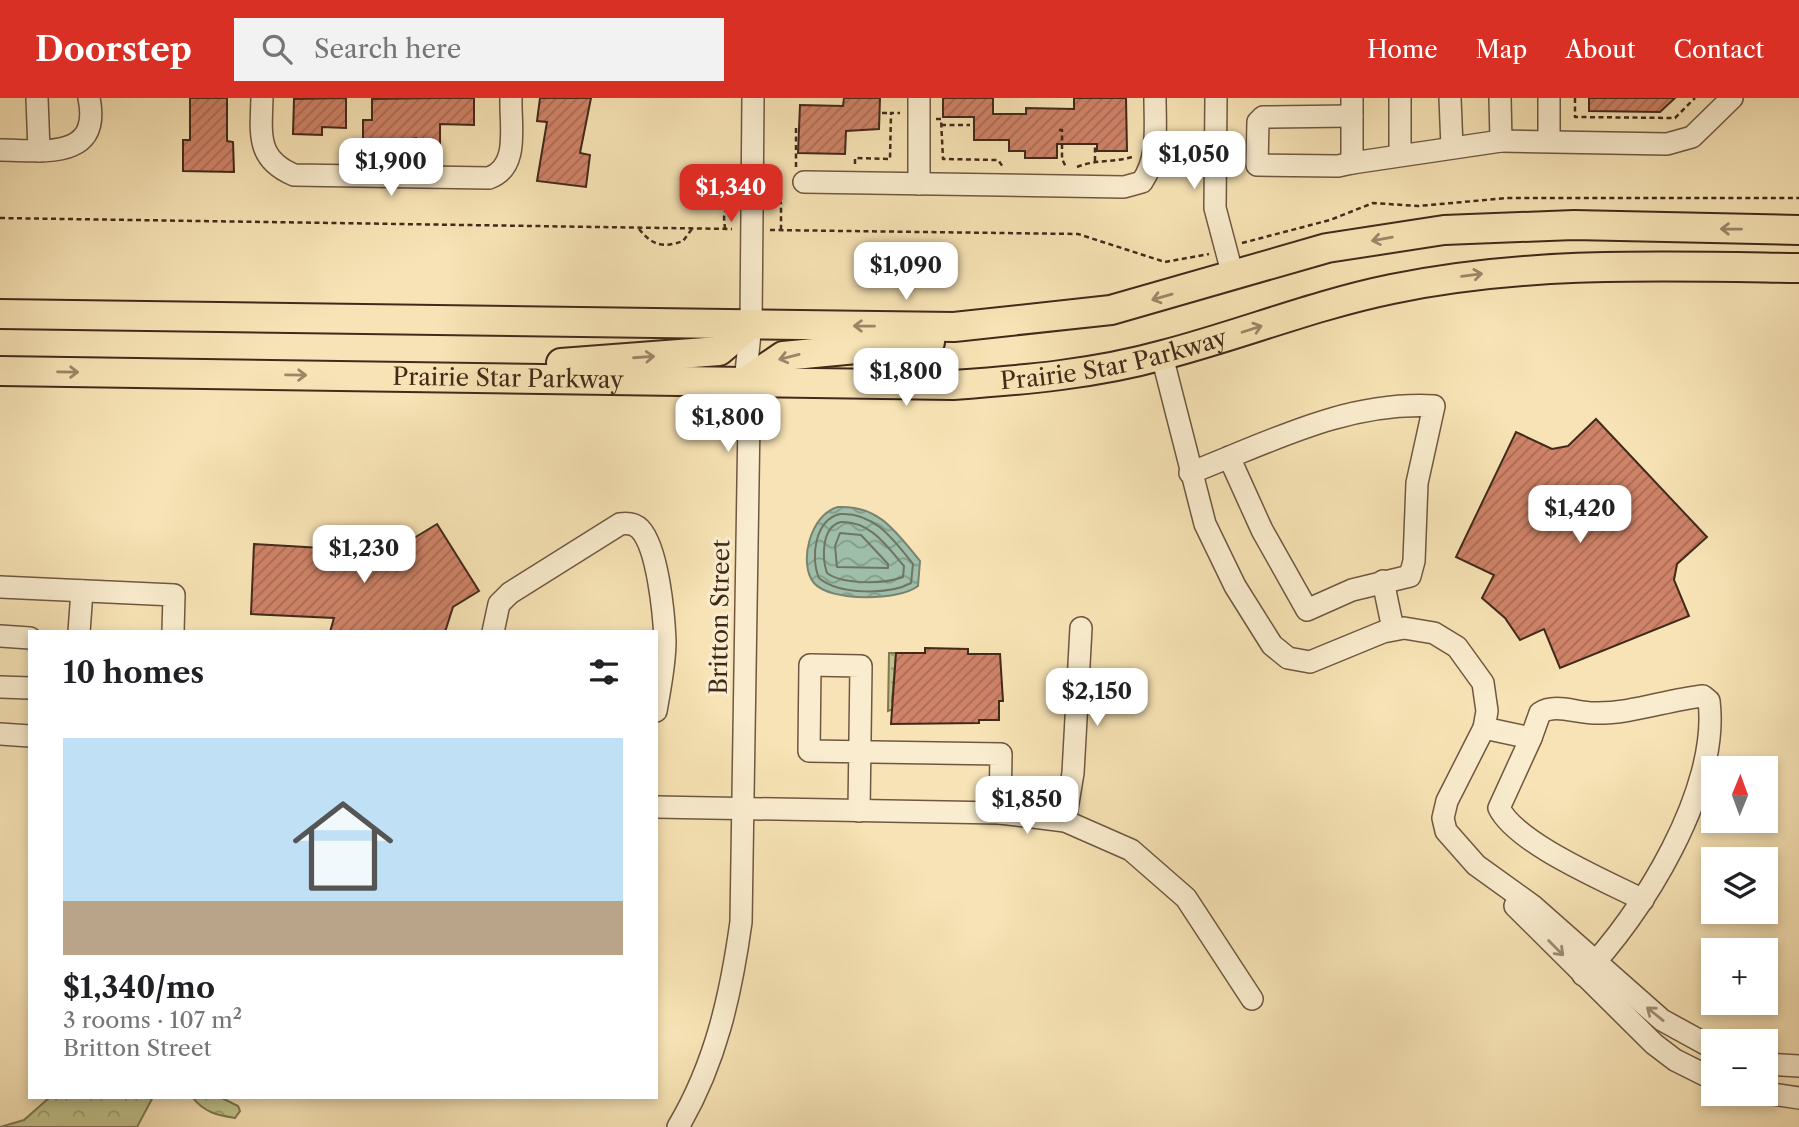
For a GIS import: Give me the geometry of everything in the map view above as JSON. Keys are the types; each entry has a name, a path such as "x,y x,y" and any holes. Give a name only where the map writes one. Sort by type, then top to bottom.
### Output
{"main road":[{"name":"Prairie Star Parkway","path":"0,314 954,327 1049,319 1149,301 1326,248 1476,228 1574,225 1799,230"},
{"name":"Prairie Star Parkway","path":"0,371 745,382 953,384 1016,381 1162,356 1351,298 1475,274 1567,266 1799,268"},
{"path":"745,382 783,356 948,340 1049,319"},
{"path":"380,376 719,351 751,324"}],"street":[{"path":"37,98 39,151"},
{"path":"0,150 56,152 72,147 82,138 89,124 92,110 89,98"},
{"path":"262,98 261,139 267,154 276,167 294,175 489,178 501,174 510,161 511,98"},
{"name":"Britton Street","path":"678,1127 707,1072 731,987 741,922 749,419 745,382 751,324 753,98"},
{"path":"800,177 919,184 1124,187 1142,182 1146,161 1154,153 1155,98"},
{"path":"1216,98 1215,208 1233,276"},
{"path":"1400,98 1400,155"},
{"path":"1450,98 1452,147"},
{"path":"1500,98 1501,141"},
{"path":"1549,98 1549,141"},
{"path":"1352,163 1352,107 1263,117 1258,122 1257,165 1338,166 1501,141 1679,143 1692,137 1732,98"},
{"path":"910,102 919,184"},
{"path":"1162,356 1196,499 1216,552 1264,634 1281,654 1304,663 1316,661 1393,629 1423,630 1443,637 1462,651 1475,668 1486,693 1484,728 1447,801 1443,818 1446,831 1460,849 1494,880 1533,906 1654,1044 1675,1060 1701,1073"},
{"path":"1190,472 1278,436 1330,419 1387,408 1434,406 1417,483 1413,569 1410,576 1352,590 1307,610 1262,530 1229,457"},
{"path":"493,630 499,604 510,593 620,524 633,524 640,528 648,540 654,560 664,626 663,667 658,698"},
{"path":"1383,581 1393,629"},
{"path":"0,587 174,595 173,630"},
{"path":"79,630 82,591"},
{"path":"1065,821 1073,773 1081,628"},
{"path":"0,636 28,638"},
{"path":"859,811 860,751 861,666 810,665 809,751 860,751 1001,754 1000,813"},
{"path":"0,687 28,688"},
{"path":"1590,968 1643,900 1672,850 1697,788 1709,729 1709,701 1703,696 1693,697 1647,708 1594,713 1545,709 1540,713 1499,808 1504,817 1539,845 1643,900"},
{"path":"1484,728 1531,738"},
{"path":"0,734 28,736"},
{"path":"658,807 1000,813 1065,821 1130,850 1186,898 1252,999"},
{"path":"1590,968 1662,1020 1701,1041"},
{"path":"1778,1065 1799,1066"},
{"path":"1778,1095 1799,1098"}],"path":[{"path":"1575,98 1575,117 1675,118 1695,98"},
{"path":"882,113 902,113 910,102"},
{"path":"890,159 891,113"},
{"path":"930,119 941,119 943,159 998,160 1009,175"},
{"path":"941,125 970,125"},
{"path":"796,128 800,177"},
{"path":"1059,130 1062,130 1062,159 1068,170"},
{"path":"1095,161 1096,146"},
{"path":"856,171 855,158 898,159"},
{"path":"1061,173 1095,161 1146,161"},
{"path":"771,173 781,204 781,230"},
{"path":"0,218 736,229"},
{"path":"639,229 649,241 659,246 683,241 692,229"},
{"path":"766,230 1078,234 1165,262 1215,252"}],"green space":[{"path":"889,653 896,653 892,702 896,708 888,711"},
{"path":"48,1099 152,1099 137,1127 0,1127 24,1120"},
{"path":"194,1099 224,1099 238,1106 240,1111 235,1118 216,1114"}],"water":[{"path":"838,507 865,511 885,522 920,561 918,586 896,595 865,597 834,594 814,583 807,564 809,540 820,519 828,511"}],"building":[{"path":"190,98 227,98 227,141 233,142 234,172 183,171 183,140 190,140"},
{"path":"346,98 346,128 322,127 322,135 293,134 294,99"},
{"path":"474,98 474,125 440,124 440,145 419,151 416,138 387,147 363,146 363,120 372,120 372,99"},
{"path":"540,98 591,98 580,153 590,155 586,187 537,181 547,122 537,121"},
{"path":"844,98 880,98 879,129 846,131 845,154 798,153 800,105 843,106"},
{"path":"943,98 993,98 993,114 1026,114 1026,108 1074,109 1074,98 1126,98 1127,151 1097,151 1097,144 1057,144 1057,158 1025,158 1025,151 1009,151 1009,140 974,140 974,117 943,117"},
{"path":"1589,98 1675,98 1660,112 1589,111"},
{"path":"1596,419 1707,537 1677,564 1674,580 1689,616 1560,668 1544,629 1520,640 1505,618 1482,598 1494,575 1456,557 1516,432 1552,449 1568,446"},
{"path":"437,524 479,591 453,607 446,630 331,630 334,618 251,614 254,544 391,552"},
{"path":"925,648 968,649 968,654 1000,654 1003,701 999,701 999,720 979,720 979,723 891,724 896,653 925,653"}]}
